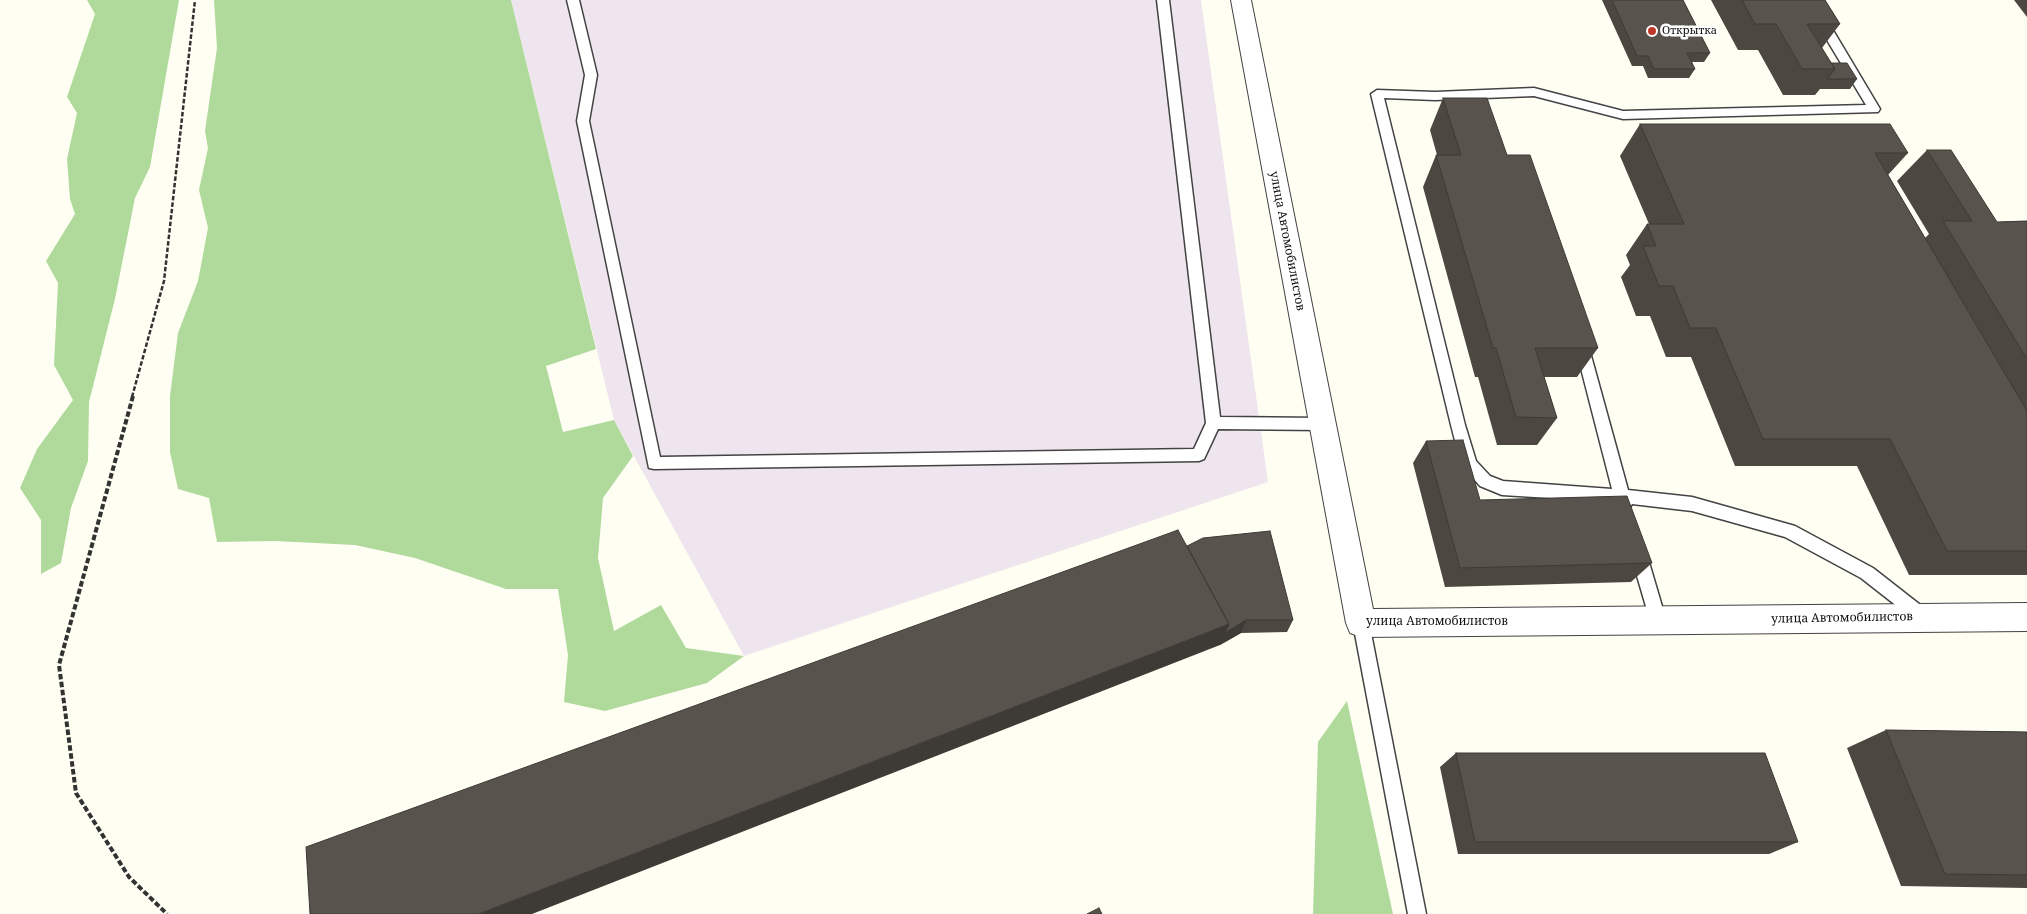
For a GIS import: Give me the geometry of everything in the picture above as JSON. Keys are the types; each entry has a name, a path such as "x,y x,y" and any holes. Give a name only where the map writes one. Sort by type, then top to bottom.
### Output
{"street":[{"name":"улица Автомобилистов","path":"1241,0 1361,623 2027,617"}],"lane":[{"path":"573,0 590,75 583,121 654,463 1199,455 1213,423 1162,0"},
{"path":"1809,0 1874,109 1622,115 1534,92 1436,96 1377,94 1458,425 1469,464 1485,481 1502,488 1622,496 1692,504 1789,531 1867,573 1924,618"},
{"path":"1580,335 1628,515"},
{"path":"1213,423 1323,424"},
{"path":"1633,534 1658,620"},
{"path":"1361,623 1418,914"}],"path":[{"path":"167,914 129,877 76,794 59,665 164,281 195,0"}],"shaded area":[{"path":"511,0 1201,0 1268,482 744,656 614,420"}],"green space":[{"path":"87,0 179,0 150,167 135,198 115,299 89,402 88,461 71,508 61,563 41,574 41,520 20,488 37,449 73,400 54,365 58,283 46,261 75,214 70,199 67,159 77,113 67,97 95,14"},
{"path":"214,0 511,0 596,349 546,366 563,432 614,420 633,456 603,498 598,558 614,631 661,605 686,648 744,656 707,683 605,711 564,702 568,655 558,589 506,589 415,558 355,545 275,541 217,542 209,498 178,489 170,452 170,396 178,333 198,281 208,228 199,190 208,148 205,131 217,48"},
{"path":"1347,701 1393,914 1313,914 1318,742"}],"building":[{"name":"Открытка","path":"1612,0 1683,0 1710,53 1687,53 1695,69 1654,69 1648,56 1637,56"},
{"path":"1742,0 1825,0 1840,24 1807,24 1835,69 1802,69 1776,24 1755,24"},
{"path":"1831,63 1847,63 1857,79 1827,79 1835,69"},
{"path":"1443,98 1487,98 1507,155 1530,155 1598,348 1535,348 1557,418 1516,417 1496,348 1493,348 1436,155 1461,155"},
{"path":"1640,124 1890,124 1908,153 1875,153 2027,411 2027,551 1947,551 1890,439 1763,439 1716,328 1690,328 1673,286 1659,286 1643,246 1656,246 1647,224 1684,224"},
{"path":"1927,150 1951,150 1997,222 2027,221 2027,359 1943,221 1972,221"},
{"path":"1463,440 1480,500 1627,496 1652,563 1460,568 1426,441"},
{"path":"1178,530 1229,624 478,914 310,914 306,847"},
{"path":"1270,531 1293,620 1246,620 1225,633 1229,624 1187,546 1203,538"},
{"path":"1886,730 2027,732 2027,875 1945,874"},
{"path":"1456,753 1765,753 1798,842 1475,842"},
{"path":"1099,908 1102,914 1087,914"}],"place":[{"name":"Открытка","path":"1652,31"}]}
